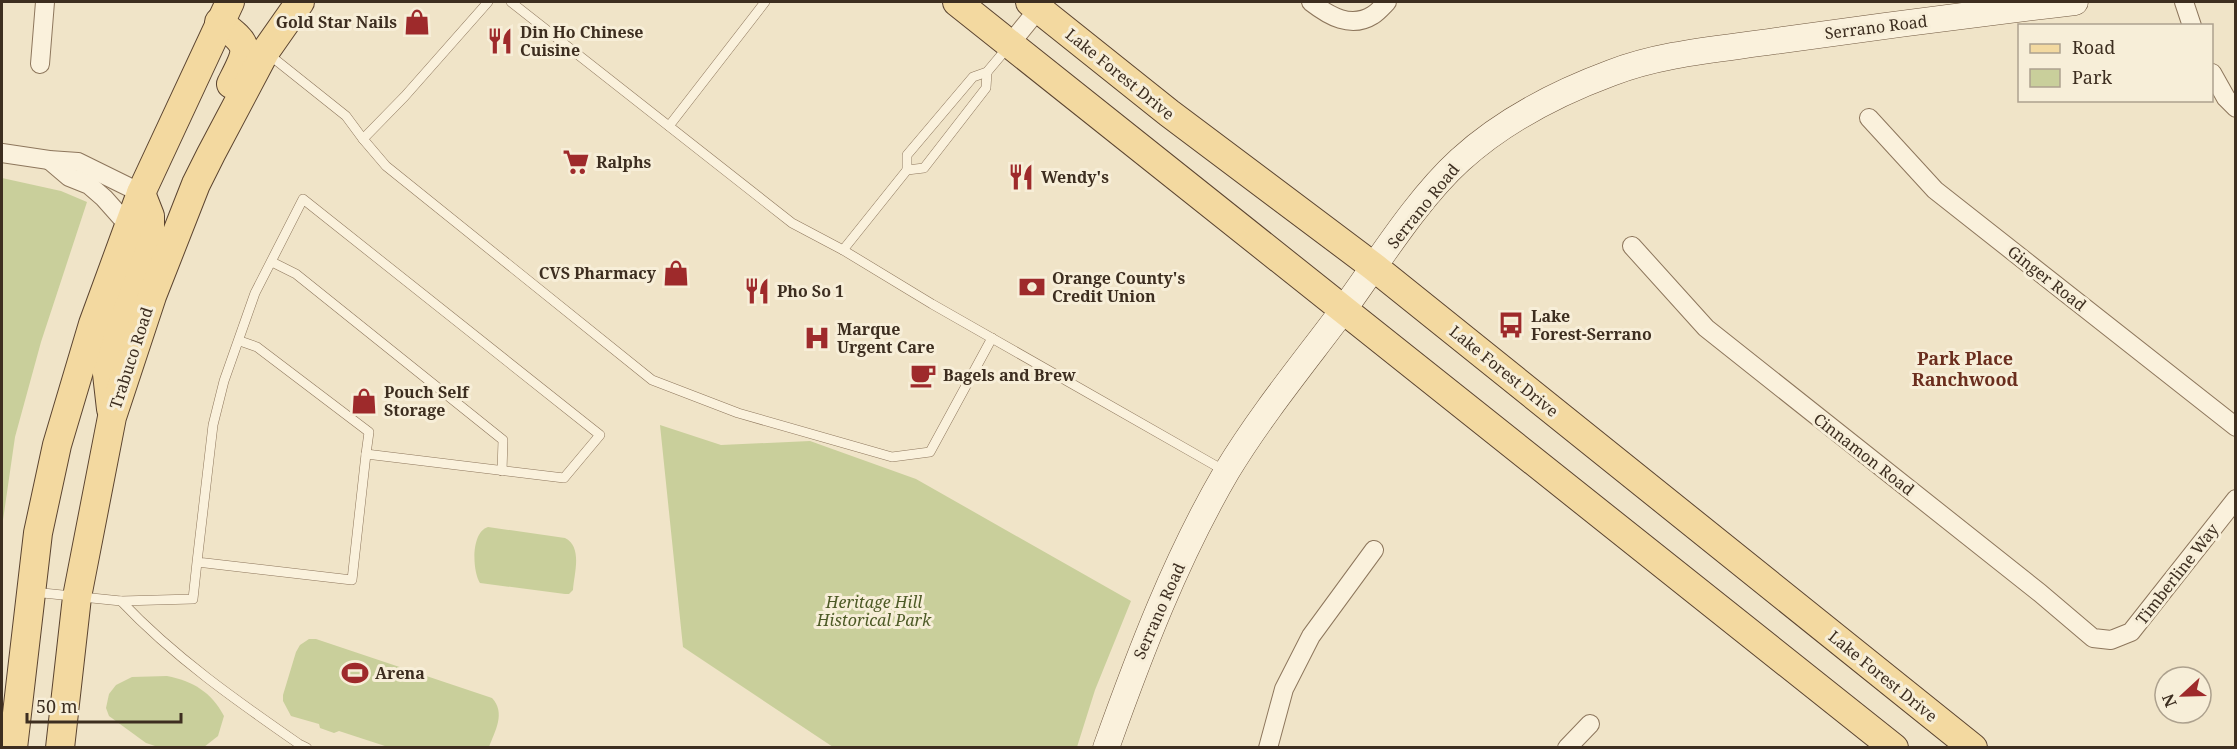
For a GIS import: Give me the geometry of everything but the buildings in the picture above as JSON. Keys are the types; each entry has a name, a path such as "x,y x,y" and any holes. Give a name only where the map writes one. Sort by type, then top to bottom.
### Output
{"main road":[{"path":"265,52 269,15 275,2"},
{"name":"Trabuco Road","path":"60,747 77,597 112,417 152,296 196,184 265,52 300,2"},
{"path":"957,2 1894,747"},
{"name":"Lake Forest Drive","path":"1038,4 1169,113 1374,267 1973,747"},
{"path":"196,184 196,157 245,57 244,45 225,12"},
{"path":"14,747 38,533 57,445 93,324 128,225 225,12"},
{"path":"112,417 105,365 150,236 150,216 141,193"}],"street":[{"path":"40,64 45,2"},
{"path":"1311,2 1336,19 1354,21 1373,16 1388,2"},
{"name":"Serrano Road","path":"1106,747 1143,643 1189,544 1227,472 1262,418 1427,197 1458,161 1491,135 1527,112 1569,90 1615,71 1663,59 1936,10 2075,2"},
{"path":"2184,2 2191,24"},
{"path":"1010,44 1038,4"},
{"path":"2213,76 2235,108"},
{"name":"Ginger Road","path":"1869,118 1935,190 2235,427"},
{"path":"2,153 78,162 141,193"},
{"path":"49,160 69,177 89,185 128,225"},
{"name":"Cinnamon Road","path":"1632,246 1706,328 2040,593 2093,638 2111,640"},
{"name":"Timberline Way","path":"2111,640 2131,632 2235,499"},
{"path":"1268,747 1284,689 1311,636 1374,550"},
{"path":"1567,747 1590,724"}],"lane":[{"path":"363,139 405,96 488,2"},
{"path":"511,2 792,223 843,250 1227,472"},
{"path":"669,126 765,2"},
{"path":"843,250 908,170 907,155 973,77 987,72 1010,44"},
{"path":"265,52 346,116 386,166 652,380 738,413 892,457 930,452 992,338"},
{"path":"908,170 924,168 986,88 987,72"},
{"path":"31,592 121,601 193,599 213,425 224,381 240,341 255,293 303,200 600,435 564,478 366,454"},
{"path":"272,262 296,274 503,440 502,471"},
{"path":"197,562 351,580 369,432 257,347 240,341"},
{"path":"121,601 139,620 219,689 299,744 307,747"}],"green space":[{"path":"2,178 61,191 87,202 41,342 15,437 2,527"},
{"name":"Heritage Hill Historical Park","path":"660,425 721,445 810,441 916,479 1131,601 1095,690 1077,747 833,747 683,647"},
{"path":"488,527 565,538 571,542 576,554 573,590 565,594 480,583 475,569 476,543 482,530"},
{"name":"Arena","path":"309,639 316,639 492,698 499,716 489,747 388,747 339,731 334,733 320,728 319,724 291,716 283,701 283,695 296,652 300,645"},
{"path":"167,676 185,681 200,689 213,700 224,716 218,736 204,747 158,747 146,743 109,716 106,708 109,694 116,685 132,677"}],"place":[{"name":"Gold Star Nails","path":"417,22"},
{"name":"Din Ho Chinese Cuisine","path":"500,41"},
{"name":"Ralphs","path":"576,162"},
{"name":"Wendy's","path":"1021,177"},
{"name":"CVS Pharmacy","path":"676,273"},
{"name":"Orange County's Credit Union","path":"1032,287"},
{"name":"Pho So 1","path":"757,291"},
{"name":"Lake Forest-Serrano","path":"1511,325"},
{"name":"Marque Urgent Care","path":"817,338"},
{"name":"Bagels and Brew","path":"923,375"},
{"name":"Pouch Self Storage","path":"364,401"},
{"name":"Arena","path":"355,673"}],"district":[{"name":"Park Place Ranchwood","path":"1965,368"}]}
